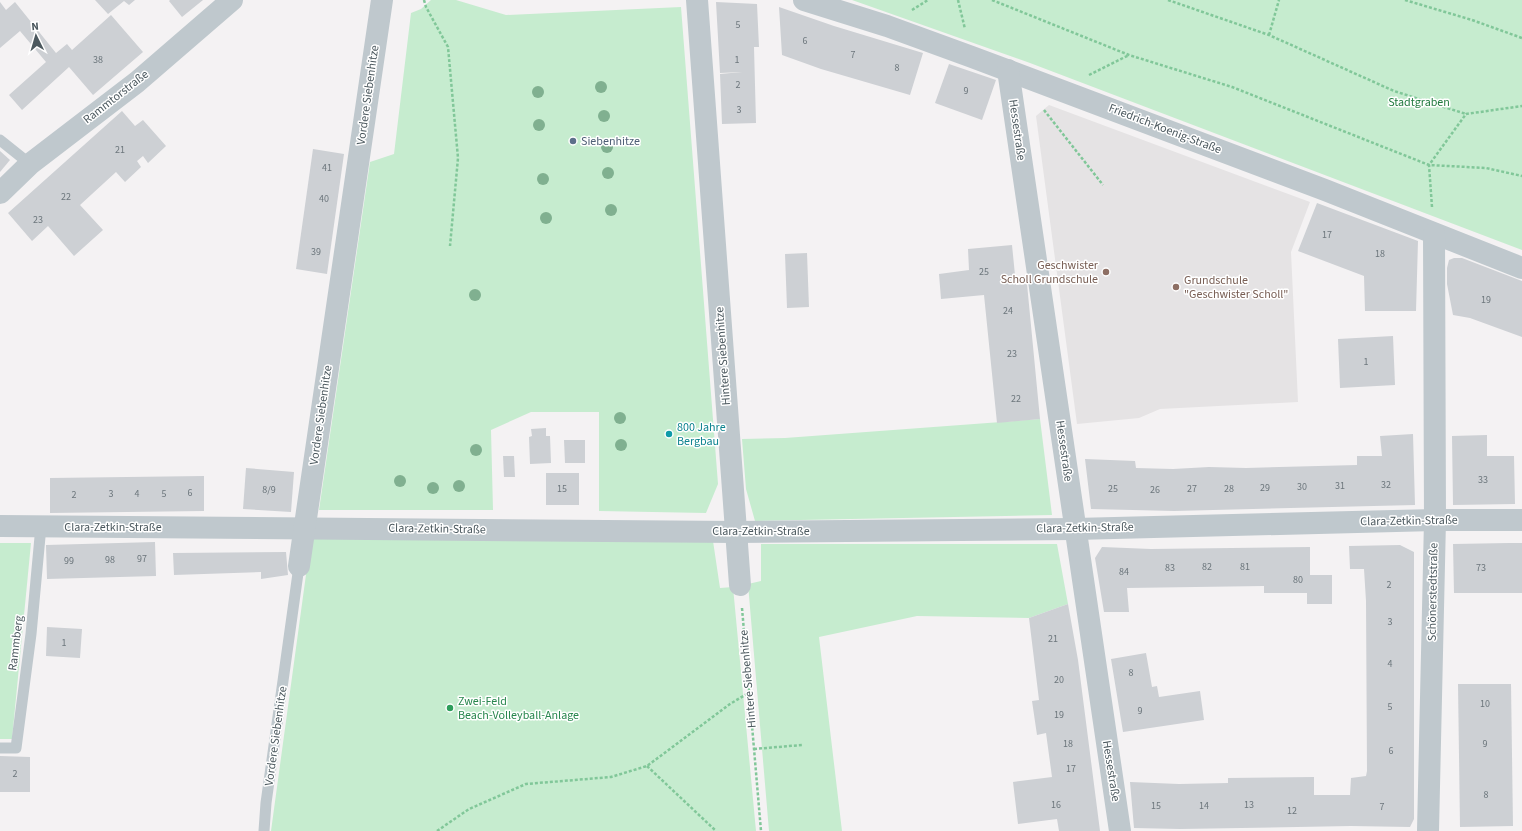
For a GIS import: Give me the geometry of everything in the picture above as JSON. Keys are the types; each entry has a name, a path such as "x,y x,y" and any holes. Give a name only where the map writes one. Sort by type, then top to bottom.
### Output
{"street":[{"name":"Rammtorstraße","path":"0,193 30,164 137,82 232,0"},
{"name":"Vordere Siebenhitze","path":"299,566 382,0"},
{"name":"Hintere Siebenhitze","path":"697,0 740,585"},
{"name":"Friedrich-Koenig-Straße","path":"804,0 886,26 1051,86 1325,190 1522,268"},
{"name":"Hessestraße","path":"1008,70 1120,831"},
{"name":"Schönerstedtstraße","path":"1428,831 1435,520 1434,234"},
{"name":"Clara-Zetkin-Straße","path":"0,526 736,532 1075,529 1435,520 1522,520"}],"lane":[{"path":"0,140 30,164"},
{"name":"Rammberg","path":"0,748 16,748 31,634 41,526"},
{"name":"Vordere Siebenhitze","path":"264,831 266,802 299,566"}],"path":[{"path":"424,0 426,7 448,47 458,158 450,246"},
{"path":"992,0 1129,55 1232,87 1429,165 1486,168 1522,176"},
{"path":"1168,0 1269,35 1394,91 1466,114 1522,106"},
{"path":"1269,35 1280,0"},
{"path":"1405,0 1472,20 1522,38"},
{"path":"1103,185 1038,102 1051,86 1129,55"},
{"path":"1434,234 1429,165 1466,114"},
{"name":"Hintere Siebenhitze","path":"740,585 761,831"},
{"path":"437,831 469,809 526,784 611,776 647,766 730,704 750,692"},
{"path":"754,749 802,745"},
{"path":"647,766 716,831"}],"shaded area":[{"name":"Grundschule \"Geschwister Scholl\"","path":"1049,105 1310,202 1291,252 1298,402 1160,409 1139,418 1077,424 1036,116"}],"green space":[{"path":"431,0 456,0 506,15 681,7 718,484 706,513 599,511 599,412 531,412 491,430 493,510 319,510 370,162 394,154 411,13 421,9"},
{"name":"Stadtgraben","path":"852,0 1522,0 1522,250 1030,63"},
{"path":"1040,419 1052,515 755,521 746,489 742,439 785,438"},
{"path":"311,538 713,541 720,588 733,587 756,831 271,831"},
{"path":"0,543 31,543 12,739 0,739"},
{"path":"761,544 1057,544 1068,604 1029,618 917,616 819,637 842,831 769,831 748,584 761,581"}],"building":[{"path":"95,0 135,0 129,5 124,1 108,14"},
{"path":"203,0 182,17 169,1"},
{"path":"0,2 6,10 15,2 56,53 67,44 72,50 111,15 143,52 93,95 69,67 22,110 9,95 46,62 20,31 0,48"},
{"path":"716,2 757,4 759,47 754,47 756,123 722,124 720,74 742,72 720,73"},
{"path":"779,7 834,26 923,53 910,95 821,69 782,55"},
{"path":"949,64 996,80 982,120 935,103"},
{"path":"122,111 135,126 143,120 166,146 148,163 143,156 137,161 141,167 125,182 116,172 80,205 103,230 74,256 48,226 32,241 8,213"},
{"path":"313,149 344,154 327,274 296,269"},
{"path":"0,151 10,160 0,172"},
{"path":"1317,203 1418,241 1416,311 1365,311 1364,276 1298,251"},
{"path":"1012,245 1016,285 1027,284 1040,419 997,423 984,295 941,299 939,274 969,270 968,249"},
{"path":"807,253 809,307 787,308 785,254"},
{"path":"1454,258 1462,258 1522,281 1522,337 1470,318 1453,315 1447,284 1447,268 1449,260"},
{"path":"1393,336 1395,385 1340,388 1338,339"},
{"path":"546,428 546,436 550,436 551,463 530,464 529,437 532,436 531,429"},
{"path":"1413,434 1415,505 1174,511 1091,509 1085,459 1135,461 1136,468 1173,469 1209,467 1246,468 1357,465 1357,456 1382,456 1380,436"},
{"path":"1487,435 1487,456 1514,456 1515,504 1453,505 1452,436"},
{"path":"564,440 585,440 585,463 565,463"},
{"path":"503,456 514,456 515,477 504,477"},
{"path":"246,468 294,472 291,512 243,509"},
{"path":"546,473 579,473 579,505 546,505"},
{"path":"204,476 204,511 50,513 50,478"},
{"path":"155,542 156,576 47,579 46,545"},
{"path":"1522,543 1522,593 1454,593 1453,544"},
{"path":"1400,545 1414,552 1414,819 1410,827 1351,826 1180,829 1134,828 1130,782 1179,784 1228,783 1228,778 1314,777 1314,795 1350,795 1351,778 1366,776 1367,771 1366,601 1364,569 1350,569 1349,546"},
{"path":"1102,547 1151,549 1310,547 1310,575 1332,575 1332,604 1307,604 1307,593 1264,593 1264,586 1127,588 1129,612 1104,612 1095,558"},
{"path":"286,552 288,575 261,579 261,572 174,575 173,553"},
{"path":"1068,604 1078,660 1100,831 1059,831 1057,819 1018,824 1013,782 1052,777 1046,733 1037,735 1032,701 1039,700 1029,618"},
{"path":"47,627 82,629 80,658 46,656"},
{"path":"1146,653 1152,687 1157,686 1159,697 1200,691 1204,720 1123,732 1111,659"},
{"path":"1458,684 1511,684 1513,826 1460,827"},
{"path":"0,756 30,757 30,792 0,792"}],"place":[{"name":"Siebenhitze","path":"573,141"},
{"name":"Geschwister Scholl Grundschule","path":"1106,272"},
{"name":"Grundschule \"Geschwister Scholl\"","path":"1176,287"},
{"name":"800 Jahre Bergbau","path":"669,434"},
{"name":"Zwei-Feld Beach-Volleyball-Anlage","path":"450,708"}]}
